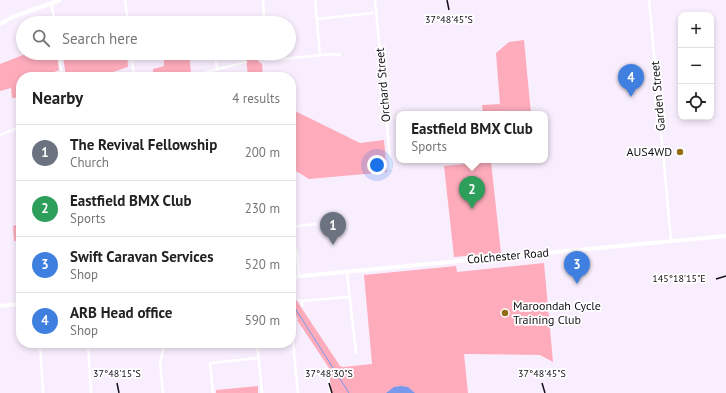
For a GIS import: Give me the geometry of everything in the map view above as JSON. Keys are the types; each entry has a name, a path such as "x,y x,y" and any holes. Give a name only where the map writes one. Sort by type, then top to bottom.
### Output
{"main road":[{"path":"0,24 15,16 60,0"},
{"name":"Colchester Road","path":"296,276 347,273 374,269 671,240 726,236"},
{"path":"0,306 16,304"}],"street":[{"path":"125,0 127,16"},
{"path":"263,0 264,16"},
{"path":"315,0 320,55"},
{"name":"Orchard Street","path":"375,0 391,169"},
{"name":"Garden Street","path":"649,0 671,240"},
{"path":"52,3 55,16"},
{"path":"317,19 372,13"},
{"path":"296,57 334,54 340,55"},
{"path":"60,60 61,72"},
{"path":"132,60 133,72"},
{"path":"216,60 217,69"},
{"path":"206,72 246,62"},
{"path":"0,135 16,129"},
{"path":"296,226 315,224"},
{"path":"296,253 299,276"},
{"path":"347,273 356,353"},
{"path":"299,300 349,297"},
{"path":"302,301 302,306"},
{"path":"40,348 43,393"},
{"path":"88,348 92,393"},
{"path":"163,393 160,362 164,348"},
{"path":"257,348 262,393"},
{"path":"294,348 298,393"},
{"path":"213,393 210,363 258,358"},
{"path":"325,369 328,374 330,393"}],"shaded area":[{"path":"524,40 531,111 483,111 482,105 500,104 496,53 509,42"},
{"path":"16,58 16,60 58,60 59,70 54,72 16,72 16,98 12,98 11,88 0,91 0,64"},
{"path":"64,60 128,60 128,67 113,72 65,72"},
{"path":"164,60 190,60 191,72 153,72 153,69 164,66"},
{"path":"246,60 258,60 262,64 263,72 248,72"},
{"path":"296,111 360,143 384,140 387,172 309,179 296,171"},
{"path":"491,163 501,253 454,257 444,166"},
{"path":"16,225 16,241 14,241 13,226"},
{"path":"544,263 553,362 540,355 464,354 468,393 331,393 329,368 297,320 296,300 340,366 372,364 364,275 456,266 457,272"},
{"path":"258,386 258,393 216,393 216,390"}],"water":[{"path":"394,387 408,387 415,393 386,393"}],"waterway":[{"path":"296,310 349,393"}],"place":[{"name":"ARB Head office","path":"631,97"},
{"name":"AUS4WD","path":"680,152"},
{"name":"Eastfield BMX Club","path":"472,209"},
{"name":"The Revival Fellowship","path":"333,245"},
{"name":"Swift Caravan Services","path":"577,284"},
{"name":"Maroondah Cycle Training Club","path":"505,313"}]}
